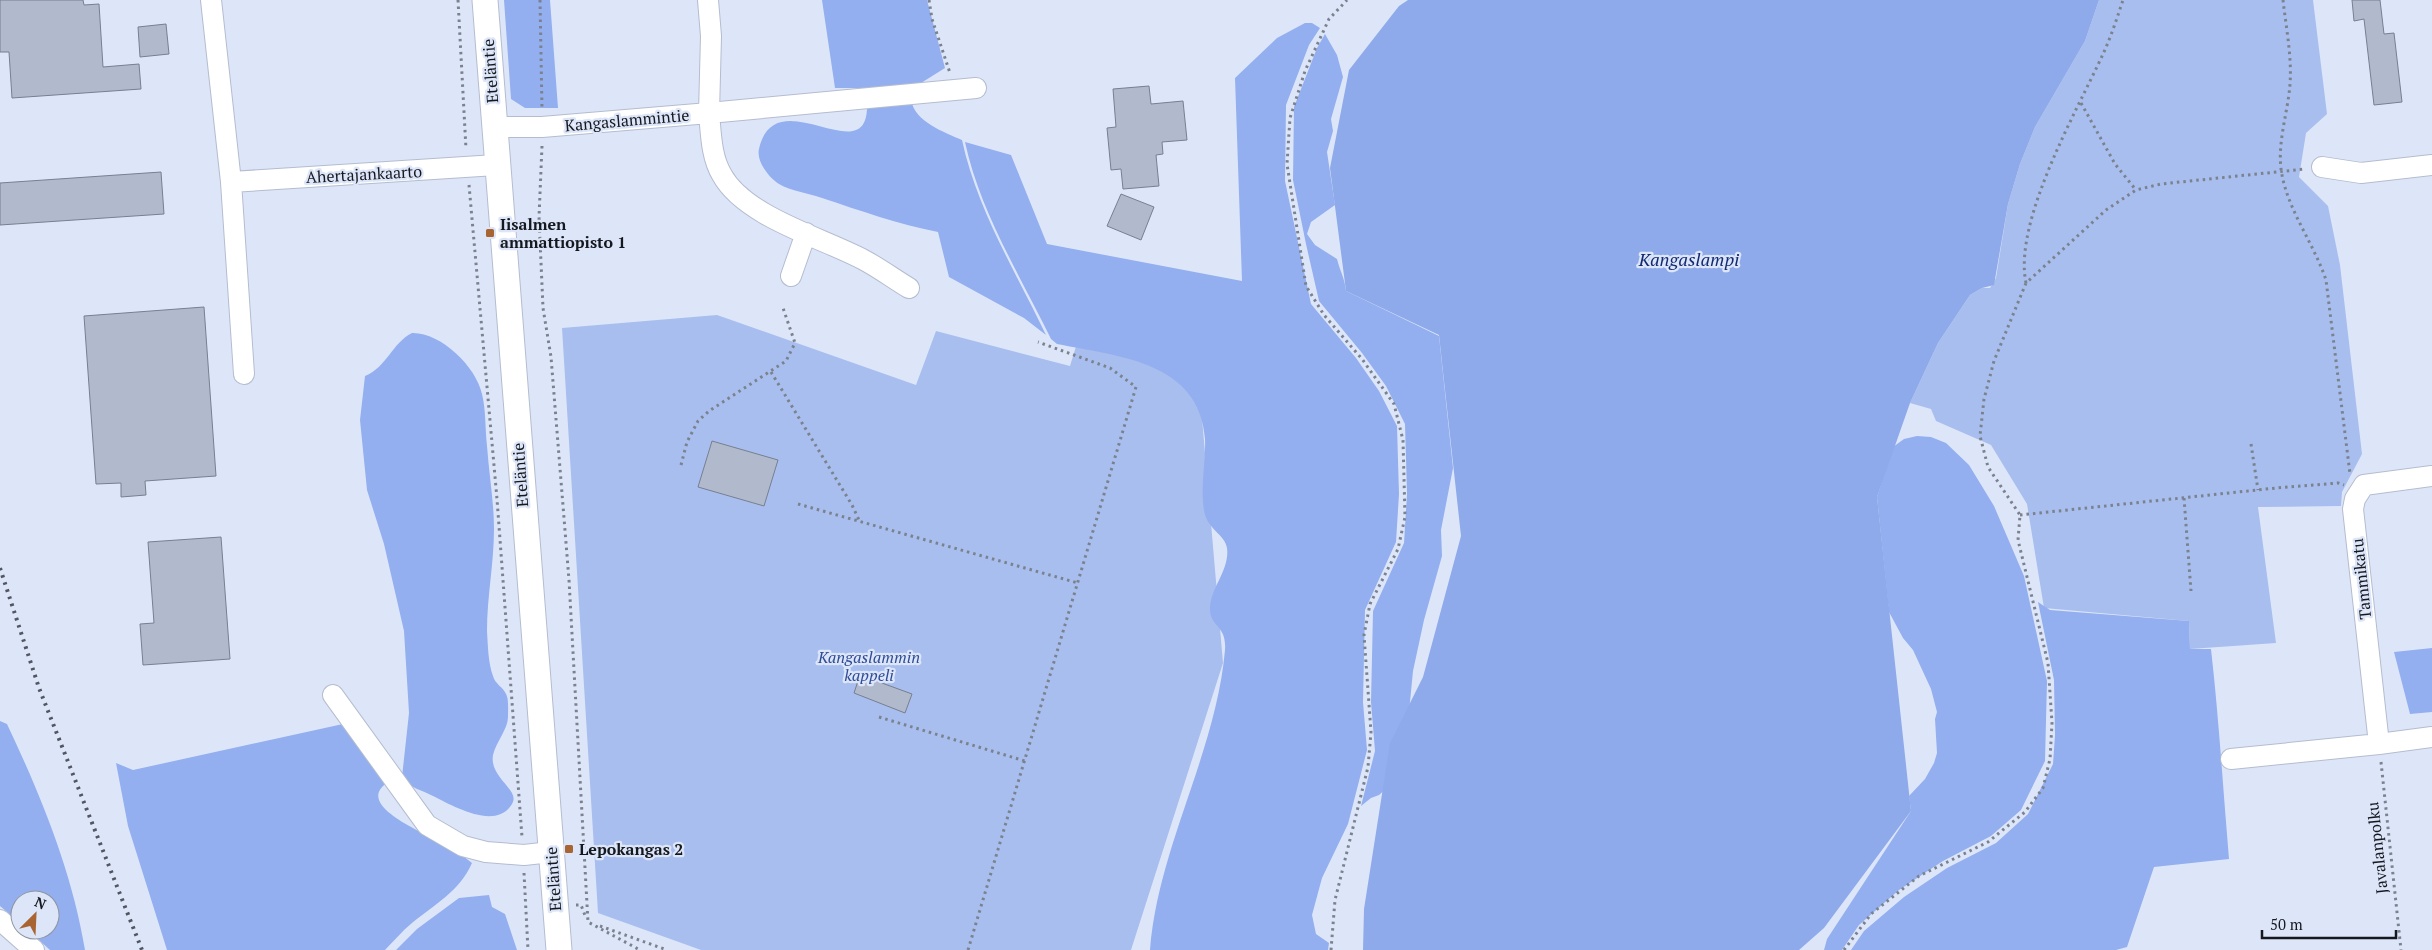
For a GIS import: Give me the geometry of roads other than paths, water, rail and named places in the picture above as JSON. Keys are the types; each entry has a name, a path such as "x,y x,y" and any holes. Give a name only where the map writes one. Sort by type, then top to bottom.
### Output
{"street":[{"path":"212,0 231,182 244,374"},
{"name":"Eteläntie","path":"485,0 493,127 559,950"},
{"name":"Kangaslammintie","path":"493,127 542,127 709,112 711,36 708,0"},
{"path":"909,288 864,260 764,214 730,188 721,175 714,153 709,112 976,88"},
{"name":"Ahertajankaarto","path":"231,182 496,165"},
{"path":"2322,167 2362,173 2432,165"},
{"path":"791,276 806,233"},
{"name":"Tammikatu","path":"2379,744 2353,509 2359,490 2364,485 2432,476"},
{"path":"333,695 427,825 463,846 486,852 524,854 551,852"},
{"path":"2230,759 2432,737"},
{"path":"0,920 34,950"}],"water":[{"name":"Kangaslampi","path":"1408,0 2099,0 2085,41 2035,127 2020,164 2008,204 1994,285 1982,288 1970,295 1938,343 1910,403 1877,497 1911,811 1824,928 1799,950 1363,950 1364,909 1390,743 1423,677 1461,536 1439,335 1346,291 1330,168 1349,70 1399,6"}],"railway":[{"path":"0,568 39,688 142,950"}],"place":[{"name":"Iisalmen ammattiopisto 1","path":"490,233"},
{"name":"Lepokangas 2","path":"569,849"}],"park label":[{"name":"Kangaslammin kappeli","path":"869,666"}]}
